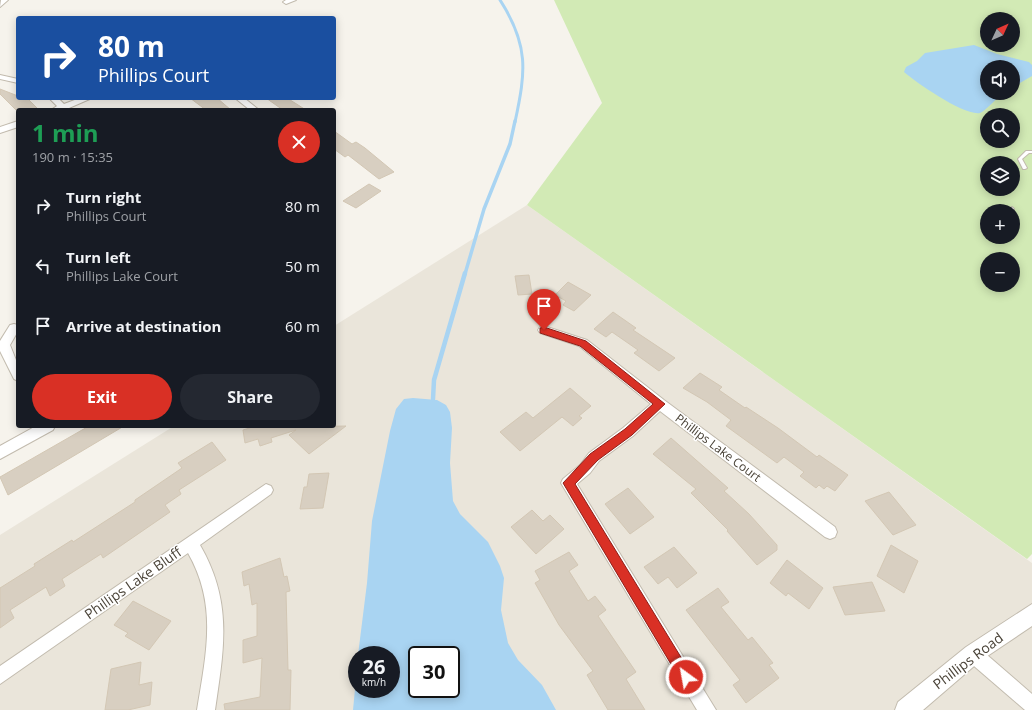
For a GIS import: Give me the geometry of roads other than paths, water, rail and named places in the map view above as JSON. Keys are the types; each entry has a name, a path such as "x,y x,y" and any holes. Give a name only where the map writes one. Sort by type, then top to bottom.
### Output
{"street":[{"path":"0,5 5,0"},
{"path":"0,77 16,81"},
{"path":"63,108 83,100"},
{"path":"242,100 252,108"},
{"path":"0,130 16,125"},
{"path":"14,328 4,345 9,360 16,372"},
{"name":"Phillips Lake Court","path":"544,330 583,343 660,404 830,532"},
{"path":"660,404 628,432 594,457 585,469 568,483 583,505 605,545 707,710"},
{"path":"0,453 44,428"},
{"name":"Phillips Lake Bluff","path":"0,676 266,490"},
{"path":"191,543 209,578 216,607 212,663 206,710"},
{"name":"Phillips Road","path":"906,710 973,654 1032,614"},
{"path":"973,654 1032,705"}],"lane":[{"path":"1025,168 1020,159 1028,152 1032,152"}],"water":[{"path":"974,45 980,47 980,52 992,52 1029,62 1032,65 1032,76 1020,83 1020,60 980,60 980,100 996,100 987,108 980,108 980,113 973,113 941,98 904,72 906,67 917,61 925,53"},
{"path":"413,398 437,400 446,405 450,412 452,428 450,463 453,501 460,514 488,542 500,566 504,578 501,610 508,643 518,660 542,685 556,710 353,710 354,698 400,698 400,646 359,646 367,583 372,521 390,431 396,409 404,399"}],"waterway":[{"path":"500,0 516,31 522,59 523,73 515,122"},
{"path":"465,274 484,209 510,144 515,121"},
{"path":"433,399 434,380 465,273"}]}
